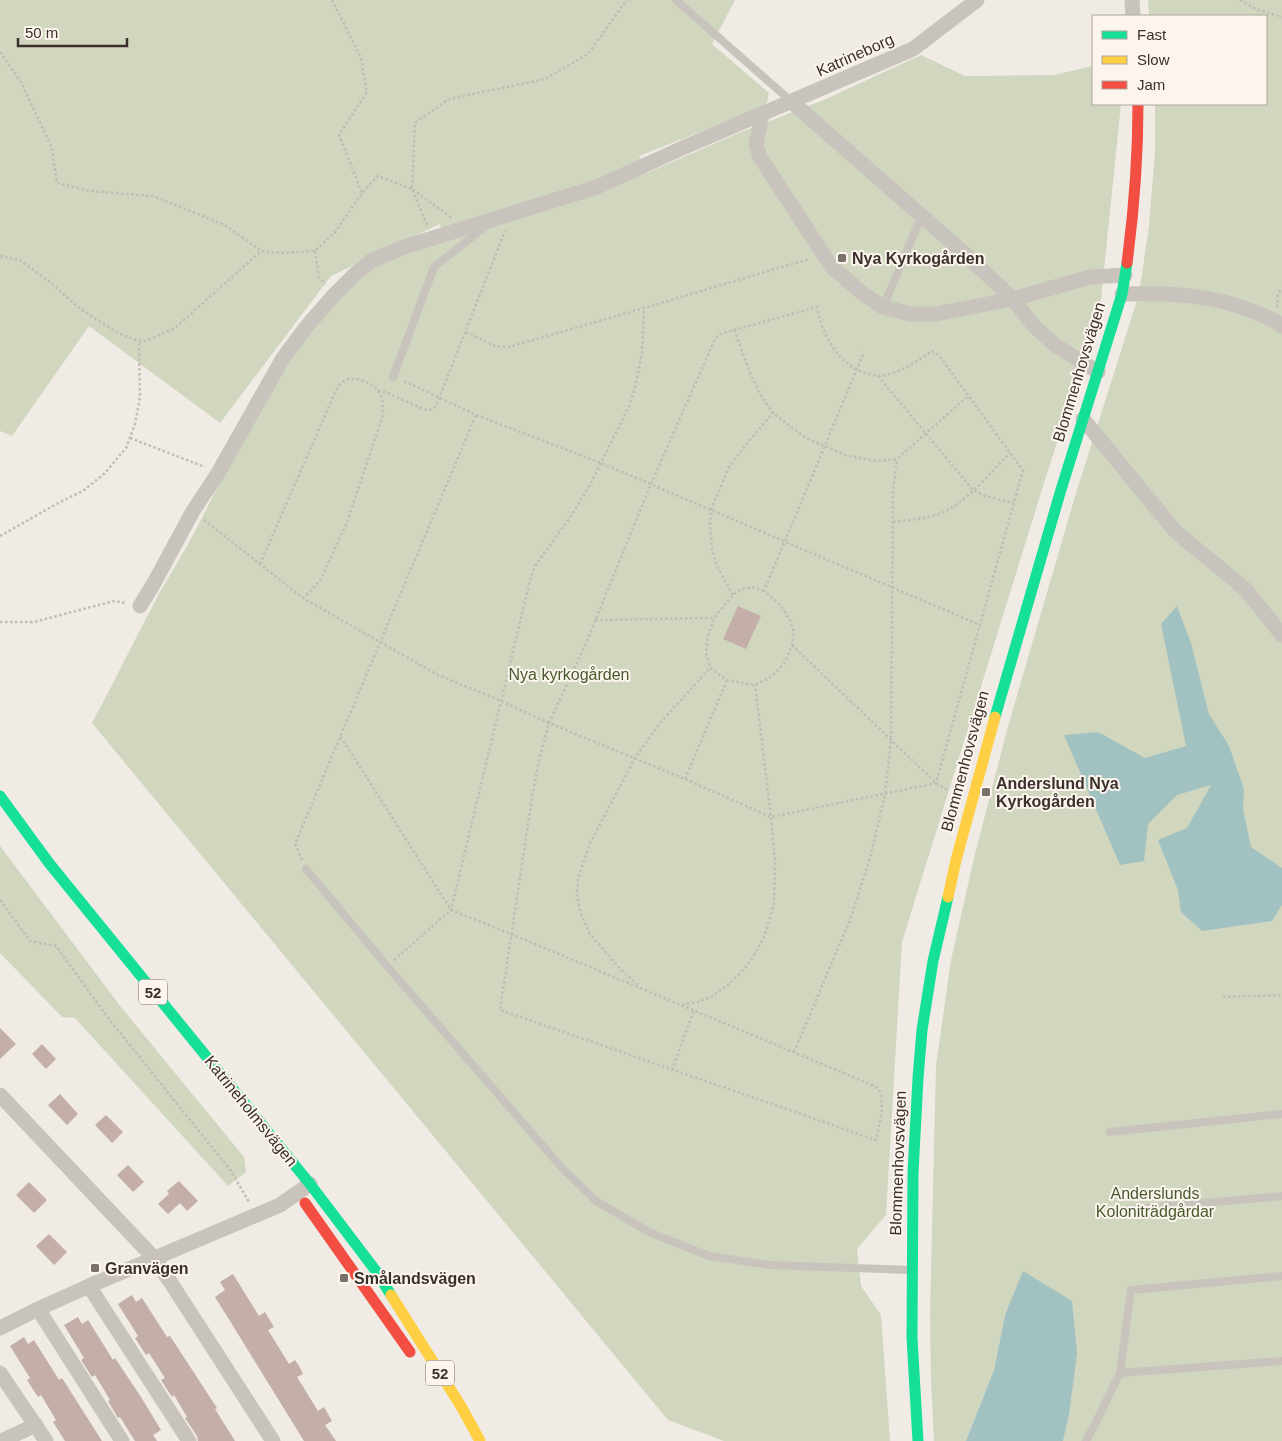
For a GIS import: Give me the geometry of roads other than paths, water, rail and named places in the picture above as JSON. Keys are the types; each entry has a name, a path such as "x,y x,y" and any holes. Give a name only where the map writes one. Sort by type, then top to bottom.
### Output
{"street":[{"name":"Katrineborg","path":"140,606 193,511 218,472 283,358 334,295 354,275 372,261 404,247 597,187 913,49 977,0"},
{"path":"1132,0 1133,15"},
{"path":"792,102 965,254 1013,299 1034,326 1055,345 1098,372"},
{"name":"Blommenhovsvägen","path":"918,1441 912,1338 913,1173 922,1030 933,961 956,860 990,730 1060,493 1122,294 1132,226 1137,170 1138,105"},
{"path":"762,115 756,144 760,157 832,266 842,277 883,307 910,314 936,314 1013,299 1090,277 1125,275"},
{"path":"1122,294 1166,293 1200,297 1240,306 1279,324"},
{"path":"1083,419 1175,532 1244,589 1282,635"},
{"name":"Katrineholmsvägen","path":"0,796 49,863 300,1187 415,1360"},
{"name":"52","path":"12,831 160,1017"},
{"path":"0,1095 153,1258 273,1441"},
{"path":"0,1328 89,1286 280,1205 300,1187"},
{"name":"Katrineholmsvägen","path":"300,1187 376,1271 442,1376 480,1441"},
{"path":"89,1286 189,1441"},
{"path":"38,1309 122,1441"},
{"path":"0,1373 46,1441"},
{"path":"1,1441 36,1425"}],"lane":[{"path":"676,0 792,102"},
{"path":"883,307 922,215"},
{"path":"393,377 434,267 495,219"},
{"path":"306,869 387,966 562,1168 596,1201 651,1233 709,1256 769,1265 913,1270"},
{"path":"1110,1132 1282,1114"},
{"path":"1125,1210 1282,1196"},
{"path":"1086,1441 1120,1373 1131,1290 1282,1276"},
{"path":"1120,1373 1282,1361"}],"water":[{"path":"1177,606 1191,643 1209,714 1229,746 1244,789 1243,809 1251,847 1282,868 1282,905 1272,921 1202,931 1181,912 1178,890 1158,840 1187,828 1211,785 1177,795 1148,824 1144,861 1120,865 1064,735 1098,732 1145,758 1186,746 1161,624"},
{"path":"1023,1271 1072,1301 1077,1353 1069,1415 1063,1441 966,1441 994,1370 1005,1315"}],"place":[{"name":"Nya Kyrkogården","path":"842,258"},
{"name":"Anderslund Nya Kyrkogården","path":"986,792"},
{"name":"Granvägen","path":"95,1268"},
{"name":"Smålandsvägen","path":"344,1278"}],"park label":[{"name":"Nya kyrkogården","path":"569,674"},
{"name":"Anderslunds Koloniträdgårdar","path":"1155,1202"}]}
